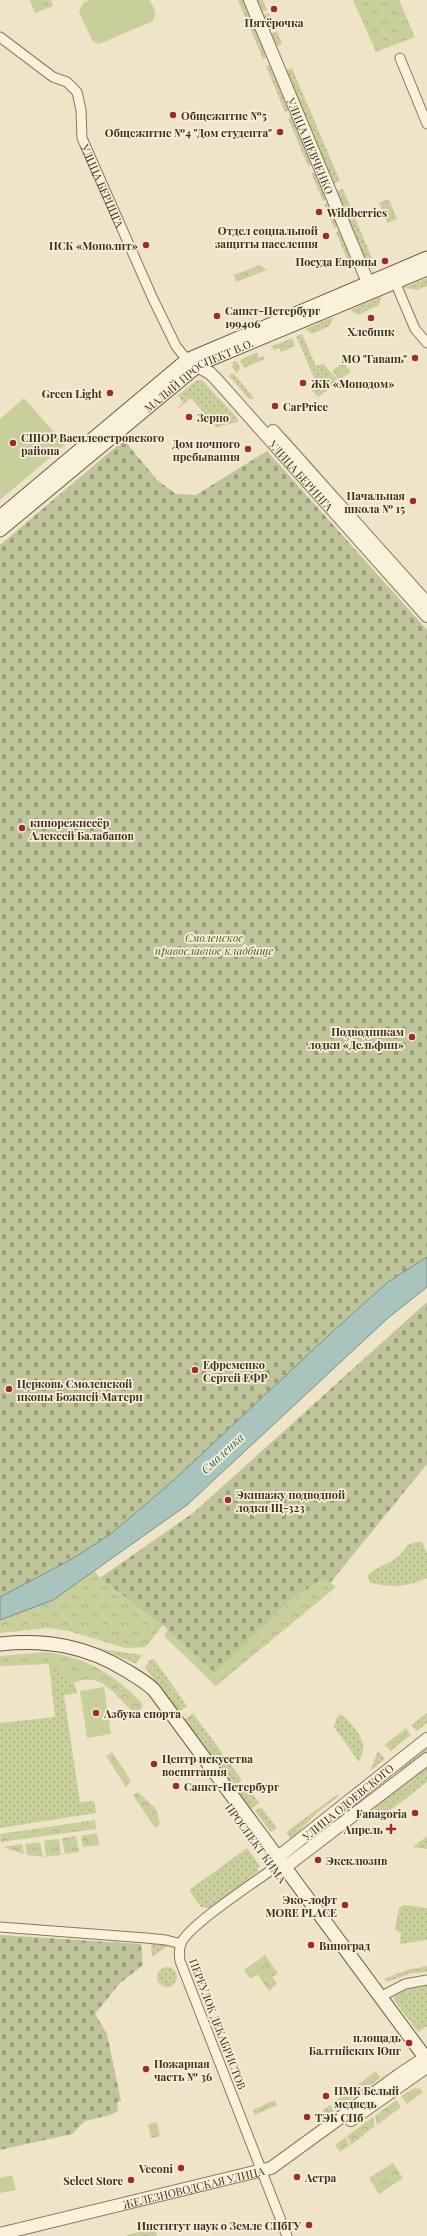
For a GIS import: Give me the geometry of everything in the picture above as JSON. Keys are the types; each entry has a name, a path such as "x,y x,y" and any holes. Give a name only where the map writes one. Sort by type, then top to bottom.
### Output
{"main road":[{"name":"МАЛЫЙ ПРОСПЕКТ В.О.","path":"0,530 191,364 207,360 370,287 427,258"},
{"name":"МАЛЫЙ ПРОСПЕКТ В.О.","path":"0,517 191,364 370,287 395,282 427,269"},
{"name":"ПРОСПЕКТ КИМА","path":"0,1644 31,1642 64,1644 101,1656 134,1675 380,1997 426,2064"},
{"name":"ПРОСПЕКТ КИМА","path":"279,1865 426,2064"}],"street":[{"name":"УЛИЦА ШЕВЧЕНКО","path":"250,0 370,287"},
{"name":"УЛИЦА БЕРИНГА","path":"0,36 53,77 67,82 78,92 81,110 82,138 153,299 176,346 191,364 210,373 216,379 427,616"},
{"path":"400,58 427,124"},
{"path":"395,282 415,329 427,343"},
{"name":"УЛИЦА БЕРИНГА","path":"207,360 216,366 427,603"},
{"name":"УЛИЦА ОДОЕВСКОГО","path":"279,1865 391,1766 427,1738"},
{"name":"УЛИЦА ОДОЕВСКОГО","path":"180,1944 194,1927 427,1759"},
{"path":"391,1766 401,1779"},
{"path":"0,1927 146,1938 166,1940 180,1944"},
{"name":"ПЕРЕУЛОК ДЕКАБРИСТОВ","path":"180,1944 180,1961 287,2236"},
{"path":"380,1997 405,1984 427,1980"},
{"name":"ЖЕЛЕЗНОВОДСКАЯ УЛИЦА","path":"20,2236 263,2174 426,2064"},
{"name":"ЖЕЛЕЗНОВОДСКАЯ УЛИЦА","path":"0,2234 263,2174"}],"green space":[{"path":"30,0 51,0 53,6 35,13"},
{"path":"90,0 150,0 156,13 153,21 99,44 93,42 79,12 83,3"},
{"path":"238,0 244,0 268,56 263,59"},
{"path":"257,0 263,0 267,10 261,12"},
{"path":"353,0 399,0 415,37 376,52"},
{"path":"269,13 275,28 270,31 263,15"},
{"path":"277,31 282,44 276,46 271,34"},
{"path":"271,64 290,110 285,112 266,66"},
{"path":"292,68 340,181 334,184 286,70"},
{"path":"293,116 313,164 308,166 288,118"},
{"path":"316,171 328,199 323,201 311,173"},
{"path":"343,189 372,258 366,261 337,191"},
{"path":"389,199 397,219 388,223 379,203"},
{"path":"329,202 339,226 334,228 324,204"},
{"path":"341,230 356,266 351,269 336,232"},
{"path":"259,265 267,270 236,282 234,275"},
{"path":"427,278 427,286 417,290 403,288"},
{"path":"382,296 379,305 358,315 350,310"},
{"path":"333,317 330,326 312,334 305,329"},
{"path":"302,334 316,366 323,364 339,381 318,397 310,388 316,382 296,336"},
{"path":"292,338 295,346 281,352 279,348 274,350 272,346"},
{"path":"257,352 259,358 264,356 265,359 244,368 240,360"},
{"path":"237,361 240,368 237,374 232,367 233,362"},
{"path":"343,362 351,372 339,380 332,371"},
{"path":"233,373 254,398 253,399 249,399 229,376"},
{"path":"197,380 202,380 238,419 238,422 216,427 191,398 176,410 183,402 178,396 167,404"},
{"path":"24,398 65,445 0,500 0,419"},
{"path":"286,434 354,511 285,436"},
{"name":"Смоленское православное кладбище","path":"124,440 157,480 176,494 196,495 267,451 427,630 427,1257 388,1282 331,1333 174,1480 112,1533 72,1559 0,1597 0,545"},
{"path":"427,1302 427,1464 330,1583 323,1578 288,1602 215,1673 165,1627 100,1578 193,1513"},
{"path":"422,1542 427,1553 427,1578 398,1586 369,1582 368,1575 399,1556 407,1545"},
{"path":"94,1570 100,1578 163,1625 146,1647 125,1648 69,1631 48,1628 0,1633 0,1620 53,1600"},
{"path":"323,1577 336,1587 216,1686 164,1636 168,1629 215,1673 288,1602"},
{"path":"101,1649 142,1655 136,1664"},
{"path":"46,1652 74,1658 99,1669 111,1676 133,1694 143,1705 140,1710 134,1713 107,1687 92,1680 84,1680 74,1683 49,1664 0,1666 0,1656"},
{"path":"154,1659 187,1706 179,1712 145,1668 150,1660"},
{"path":"49,1664 74,1683 78,1693 64,1695 80,1802 94,1801 96,1813 0,1828 0,1723 55,1717"},
{"name":"Азбука спорта","path":"104,1687 111,1734 87,1738 80,1691"},
{"path":"193,1713 242,1780 233,1786 184,1720"},
{"path":"427,1713 427,1723 417,1731 411,1725"},
{"path":"340,1714 354,1728 362,1740 363,1749 359,1762 334,1727 336,1719"},
{"path":"406,1728 411,1735 391,1751 385,1745"},
{"path":"427,1748 427,1753 401,1771 401,1768"},
{"path":"378,1751 385,1759 370,1771"},
{"path":"112,1752 131,1781 126,1787 106,1756"},
{"path":"427,1766 427,1782 382,1817 373,1807"},
{"path":"247,1786 259,1803 251,1809 238,1792"},
{"path":"138,1792 156,1809 160,1824 155,1828 133,1795"},
{"path":"338,1794 339,1796 318,1812 291,1839 286,1832"},
{"path":"261,1807 277,1828 271,1832 255,1811"},
{"path":"95,1820 96,1829 1,1842 0,1834"},
{"path":"97,1833 99,1845 83,1847 81,1836"},
{"path":"76,1836 79,1852 65,1854 62,1838"},
{"path":"427,1836 427,1849 413,1847"},
{"path":"59,1839 61,1855 46,1857 44,1841"},
{"path":"40,1842 43,1857 27,1855 25,1844"},
{"path":"22,1844 24,1854 3,1847"},
{"path":"247,1848 260,1866 257,1868 259,1871 208,1908 201,1907 189,1890"},
{"path":"404,1905 427,1908 427,1940 400,1944 401,1934 395,1929 399,1908"},
{"path":"0,1935 141,1944 143,1965 119,1984 95,2014 107,2034 121,2101 117,2102 118,2111 110,2115 85,2121 72,2134 0,2150"},
{"path":"151,1943 169,1945 152,1957"},
{"path":"265,1955 278,1973 272,1977 277,1984 269,1991 257,1974 250,1979 244,1970"},
{"path":"427,1966 427,1972 412,1973 387,1982 384,1979 407,1970"},
{"path":"167,1967 174,1970 177,1977 174,1984 167,1987 160,1984 157,1977 160,1970"},
{"path":"419,1985 427,1985 427,2026 418,2032 393,1999 394,1995"},
{"path":"376,2071 380,2078 360,2093 355,2087"},
{"path":"415,2088 421,2089 423,2092 407,2104 401,2096"},
{"path":"352,2089 357,2095 338,2109 333,2103"},
{"path":"275,2100 277,2105 255,2115 253,2110"},
{"path":"396,2100 401,2107 377,2125 375,2116"},
{"path":"330,2105 334,2111 320,2122 323,2110"},
{"path":"373,2117 375,2126 351,2145 347,2136"},
{"path":"157,2122 160,2136 151,2138 148,2124"},
{"path":"346,2137 349,2145 340,2152 335,2145"},
{"path":"393,2163 403,2178 379,2194 369,2178"},
{"path":"12,2175 16,2190 0,2193 0,2178"},
{"path":"155,2228 157,2236 127,2236 127,2235"}],"water":[{"name":"Смоленка","path":"427,1257 427,1287 388,1318 187,1505 53,1600 0,1620 0,1597 72,1559 112,1533 174,1480 331,1333 388,1282"}],"place":[{"name":"Пятёрочка","path":"274,9"},
{"name":"Общежитие №5","path":"173,115"},
{"name":"Общежитие №4 \"Дом студента\"","path":"280,132"},
{"name":"Wildberries","path":"319,212"},
{"name":"Отдел социальной защиты населения","path":"326,236"},
{"name":"НСК «Монолит»","path":"146,245"},
{"name":"Посуда Европы","path":"385,261"},
{"name":"Санкт-Петербург 199406","path":"217,316"},
{"name":"Хлебник","path":"371,318"},
{"name":"МО \"Гавань\"","path":"415,358"},
{"name":"ЖК «Монодом»","path":"303,383"},
{"name":"Green Light","path":"110,393"},
{"name":"CarPrice","path":"275,406"},
{"name":"Зерно","path":"189,417"},
{"name":"СШОР Василеостровского района","path":"13,443"},
{"name":"Дом ночного пребывания","path":"248,449"},
{"name":"Начальная школа № 15","path":"413,501"},
{"name":"кинорежиссёр Алексей Балабанов","path":"22,828"},
{"name":"Подводникам лодки «Дельфин»","path":"412,1037"},
{"name":"Ефременко Сергей ЕФР","path":"195,1370"},
{"name":"Церковь Смоленской иконы Божией Матери","path":"9,1389"},
{"name":"Экипажу подводной лодки Щ-323","path":"228,1500"},
{"name":"Азбука спорта","path":"96,1713"},
{"name":"Центр искусства воспитания","path":"154,1764"},
{"name":"Санкт-Петербург","path":"176,1786"},
{"name":"Fanagoria","path":"415,1813"},
{"name":"Апрель","path":"391,1829"},
{"name":"Эксклюзив","path":"318,1860"},
{"name":"Эко-лофт MORE PLACE","path":"345,1905"},
{"name":"Виноград","path":"311,1945"},
{"name":"площадь Балтийских Юнг","path":"409,2043"},
{"name":"Пожарная часть № 36","path":"146,2069"},
{"name":"ПМК Белый медведь","path":"326,2096"},
{"name":"ТЭК СПб","path":"307,2117"},
{"name":"Veconi","path":"181,2168"},
{"name":"Астра","path":"297,2177"},
{"name":"Select Store","path":"131,2180"},
{"name":"Институт наук о Земле СПбГУ","path":"309,2225"}]}
